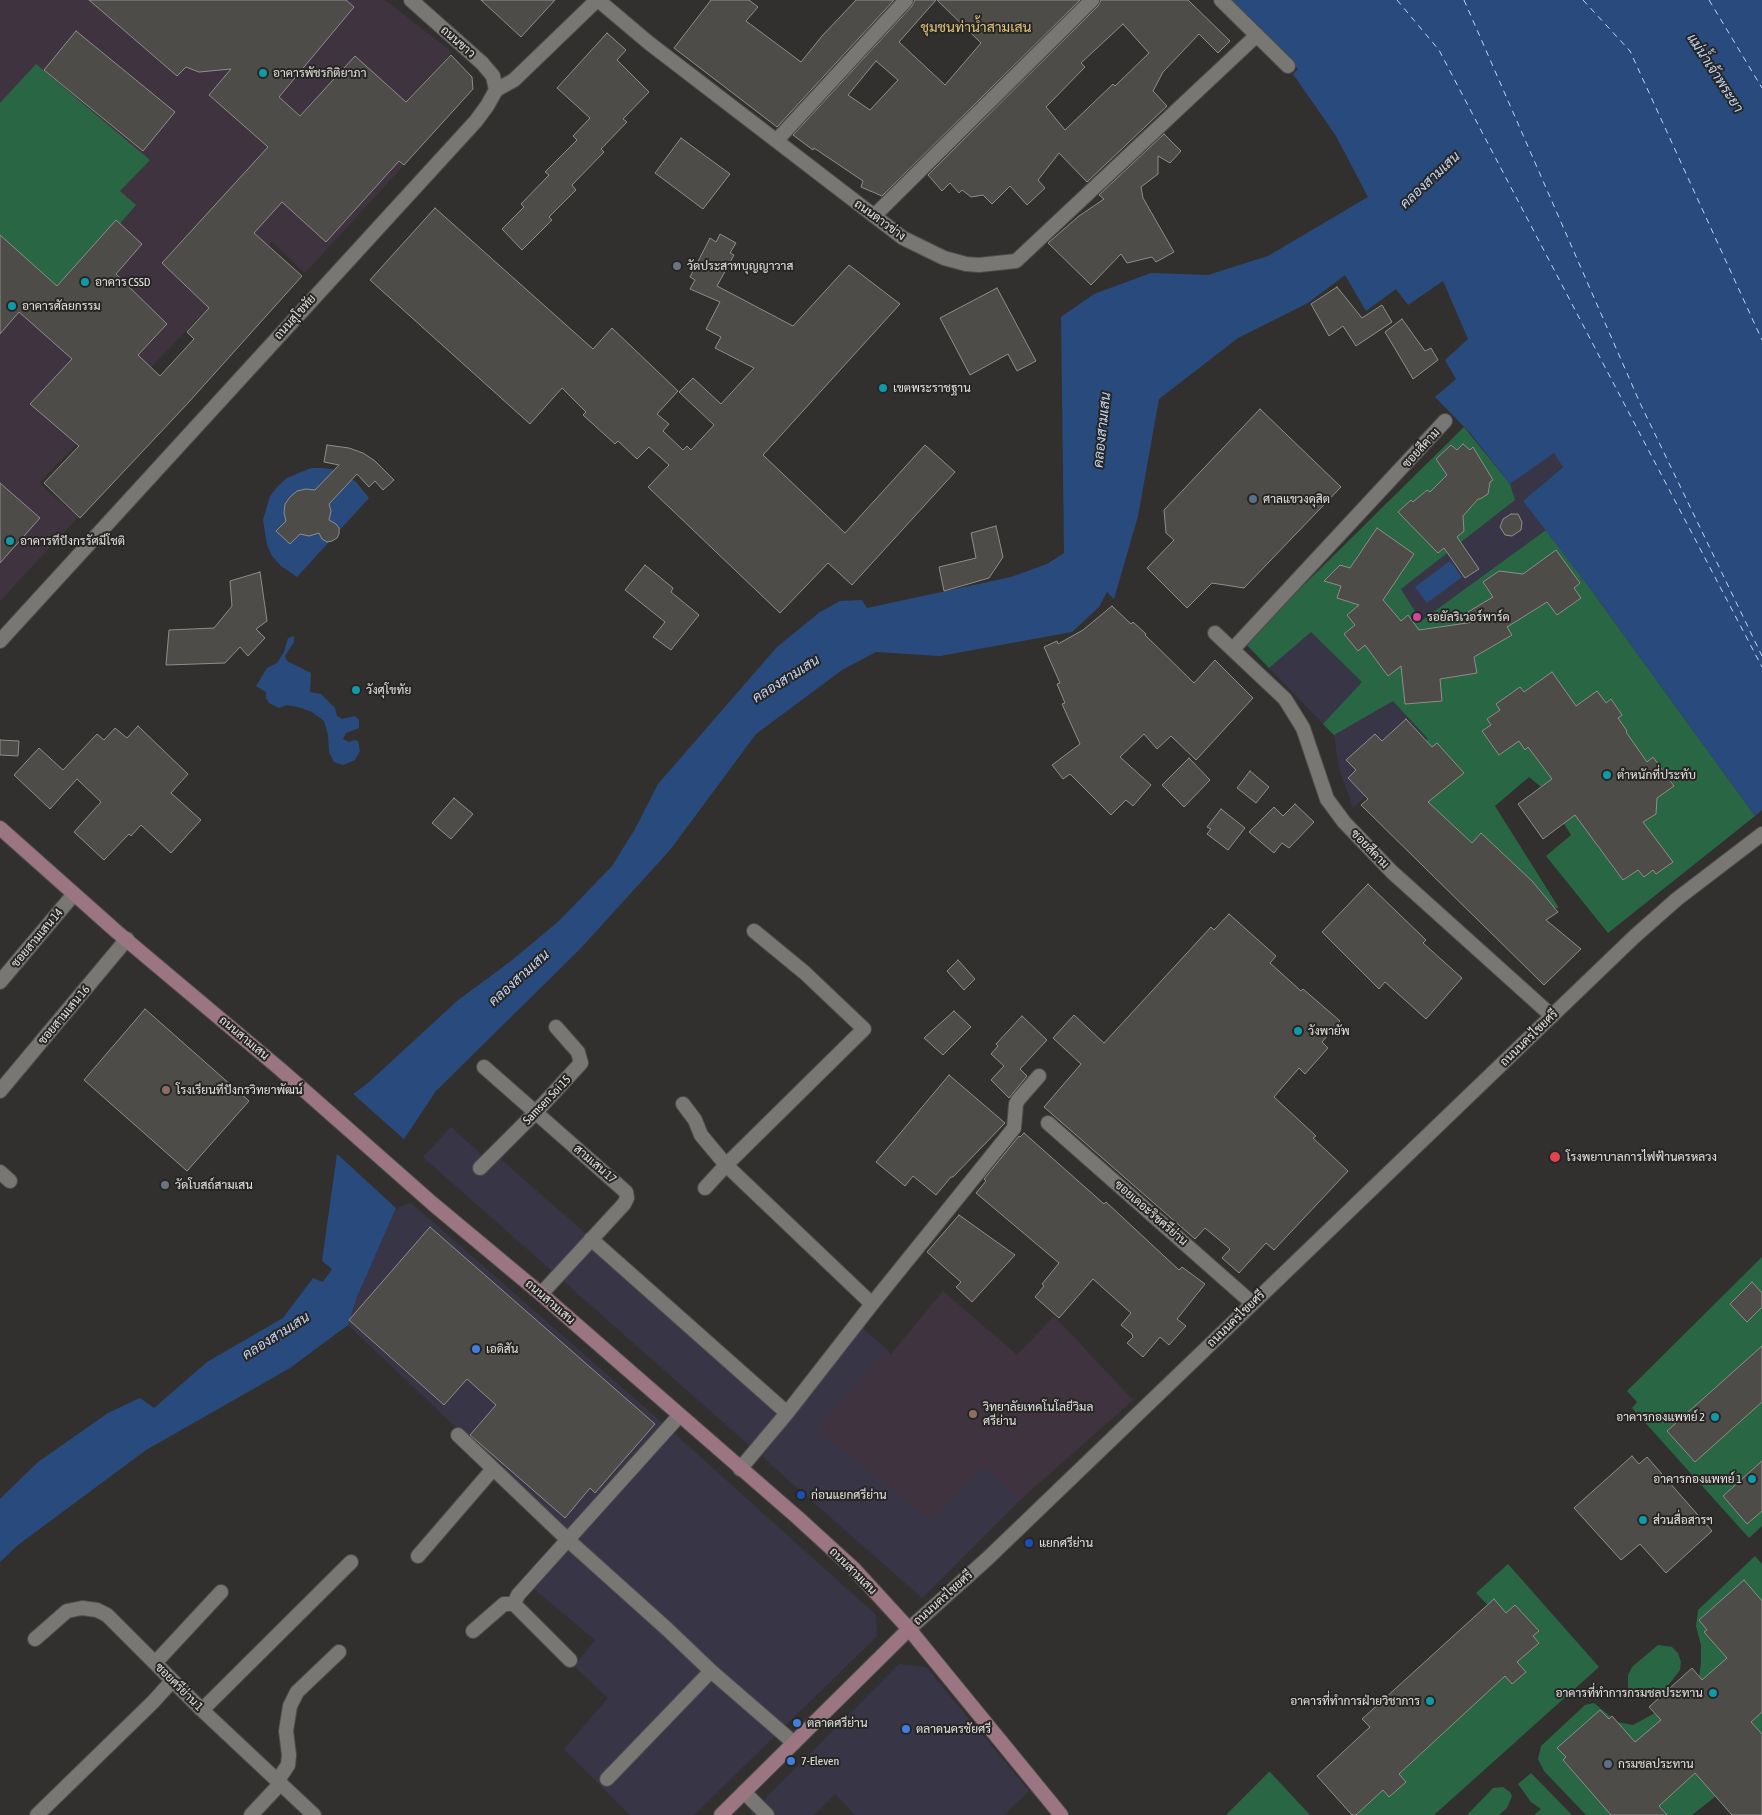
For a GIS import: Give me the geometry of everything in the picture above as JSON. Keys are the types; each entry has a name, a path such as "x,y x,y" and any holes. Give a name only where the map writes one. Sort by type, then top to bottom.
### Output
{"main road":[{"name":"ถนนสามเสน","path":"0,828 127,940 330,1112 433,1204 541,1294 854,1569 909,1629 1061,1815"},
{"name":"ถนนนครไชยศรี","path":"721,1815 909,1629"}],"street":[{"name":"ถนนขาว","path":"411,0 482,63 493,76 496,90"},
{"name":"ถนนสุโขทัย","path":"0,641 476,121 496,90 514,80 597,0"},
{"name":"ถนนดาวข่าง","path":"597,0 649,43 902,238 944,258 966,264 979,265 1016,261 1257,35"},
{"path":"777,140 906,0"},
{"path":"874,216 1092,0"},
{"path":"1221,0 1288,66"},
{"name":"ซอยสีคาม","path":"1233,649 1445,421"},
{"name":"ซอยสีคาม","path":"1215,633 1285,699 1303,728 1327,798 1344,822 1392,872 1552,1016"},
{"name":"ถนนนครไชยศรี","path":"909,1629 987,1559 1635,936 1677,899 1762,834"},
{"name":"ซอยสามเสน 14","path":"0,982 74,894"},
{"path":"705,1188 864,1029 805,973 754,930"},
{"name":"ซอยสามเสน 16","path":"0,1091 127,940"},
{"name":"Samsen Soi 15","path":"480,1168 536,1112 581,1063 581,1056 556,1027"},
{"name":"สามเสน 17","path":"484,1067 626,1192 627,1198 624,1204 541,1294"},
{"path":"740,1469 787,1413 1014,1128 1018,1100 1040,1076"},
{"path":"683,1104 695,1120 701,1134 726,1165 872,1304"},
{"name":"ซอยเดอะริชศรีย่าน","path":"1048,1123 1252,1304"},
{"path":"591,1239 787,1413"},
{"path":"514,1604 518,1595 679,1416"},
{"path":"458,1435 710,1671 794,1743"},
{"path":"418,1556 493,1469"},
{"path":"202,1710 351,1562"},
{"path":"155,1663 221,1592"},
{"path":"473,1631 504,1604 514,1604 570,1660"},
{"name":"ซอยศรีย่าน 1","path":"35,1639 67,1611 82,1608 97,1610 107,1615 202,1710 280,1781 314,1815"},
{"path":"250,1815 280,1781 288,1765 289,1755 286,1731 290,1706 297,1692 339,1652"},
{"path":"607,1779 710,1671"},
{"path":"37,1815 153,1702 172,1681"},
{"path":"744,1792 767,1815"}],"shaded area":[{"path":"0,0 385,0 452,52 372,137 403,166 305,273 272,242 39,483 78,517 0,601"},
{"name":"รอยัลริเวอร์พาร์ค","path":"1464,427 1510,484 1554,452 1563,466 1523,501 1592,591 1353,808 1339,768 1334,735 1245,643"},
{"path":"451,1127 484,1157 490,1150 793,1414 861,1327 886,1349 816,1429 985,1465 1020,1500 922,1598 423,1157"},
{"name":"ตลาดศรีย่าน","path":"411,1203 675,1434 876,1615 877,1636 694,1815 630,1815 564,1749 608,1698 574,1666 595,1640 534,1589 576,1541 348,1325 355,1299 396,1208"},
{"name":"วิทยาลัยเทคโนโลยีวิมล ศรีย่าน","path":"943,1291 1017,1355 1054,1316 1133,1400 1020,1500 985,1465 931,1520 816,1429 886,1349 891,1354"},
{"name":"ตลาดนครชัยศรี","path":"899,1664 926,1667 1029,1791 1004,1815 855,1815 835,1794 814,1815 749,1815"}],"green space":[{"path":"36,64 150,160 120,191 136,205 52,303 0,258 0,103"},
{"path":"1464,427 1510,484 1515,500 1401,589 1421,621 1546,530 1755,816 1608,933 1546,856 1571,835 1541,787 1529,777 1495,806 1559,908 1532,906 1382,781 1428,739 1393,701 1334,735 1323,724 1362,682 1311,632 1269,668 1245,643"},
{"path":"1762,1257 1762,1526 1749,1538 1632,1408 1637,1402 1627,1391"},
{"path":"1755,1556 1762,1564 1762,1643 1624,1815 1586,1815 1544,1771 1538,1759 1541,1746 1585,1705 1594,1703 1617,1722 1633,1725 1655,1713 1699,1676 1701,1645 1696,1626 1698,1610"},
{"path":"1508,1564 1599,1667 1434,1815 1356,1815 1525,1643 1476,1593"},
{"path":"1658,1645 1672,1647 1678,1653 1681,1662 1680,1670 1666,1688 1655,1695 1644,1697 1633,1695 1628,1688 1628,1675 1632,1667"},
{"path":"1762,1712 1762,1760 1692,1815 1667,1815 1659,1806"},
{"path":"1269,1772 1310,1815 1226,1815"},
{"path":"1531,1773 1572,1815 1534,1815 1541,1809 1531,1802 1518,1784"},
{"path":"1503,1787 1512,1796 1507,1808 1499,1815 1467,1815 1493,1788"}],"water":[{"path":"1229,0 1762,0 1762,810 1755,816 1592,591 1523,501 1563,467 1554,453 1510,484 1470,433 1435,397 1456,379 1445,360 1468,339 1443,281 1408,305 1396,289 1366,311 1345,275 1308,303 1238,338 1159,399 1138,516 1114,599 1107,592 1099,607 1072,632 940,656 876,652 842,670 756,734 670,850 580,949 436,1091 404,1139 396,1208 356,1299 348,1325 290,1368 146,1450 18,1545 0,1562 0,1499 38,1462 108,1413 140,1398 154,1408 207,1362 283,1318 313,1278 323,1282 332,1269 322,1261 337,1154 349,1097 368,1083 457,1001 511,961 559,921 612,866 635,829 658,784 777,647 820,612 840,601 862,600 867,608 1011,577 1047,564 1064,553 1061,317 1094,294 1151,273 1208,275 1268,256 1368,197 1336,136 1293,74 1298,69"},
{"path":"311,468 336,470 347,475 357,483 369,498 297,577 281,566 272,556 267,545 263,520 270,496 278,486 287,478"},
{"path":"1450,561 1462,577 1427,603 1415,587"},
{"path":"294,636 294,642 285,656 287,661 311,673 310,692 321,694 335,708 337,716 342,719 355,716 359,720 359,728 346,733 343,739 349,742 358,741 360,751 355,760 343,765 334,762 329,752 328,735 324,721 312,712 298,707 287,705 279,708 269,703 266,698 266,692 256,686 267,668 277,663 284,652 288,638"}],"pier":[{"path":"351,1092 407,1142 398,1210 335,1152 346,1096"}],"building":[{"path":"89,0 346,0 354,7 279,97 300,116 355,56 406,102 451,55 472,77 473,89 404,165 399,161 326,242 282,202 254,233 302,276 188,403 80,518 44,483 79,446 30,404 72,359 19,312 0,334 0,235 57,286 116,220 142,244 116,274 167,324 138,355 160,376 194,339 187,332 209,308 162,263 268,147 209,95 231,69 199,72 186,67 177,76"},
{"path":"481,0 555,0 521,37"},
{"path":"711,0 749,0 758,7 746,21 801,62 822,36 856,0 894,0 777,127 674,48"},
{"path":"915,0 936,0 899,42 945,85 981,43 937,0 1080,0 882,196 861,187 863,181 814,148 813,150 793,135 912,6","holes":["876,61 898,80 870,110 848,95"]},
{"path":"1101,0 1188,0 1230,41 1218,53 1199,34 1163,72 1153,91 1167,106 1087,182 1059,153 1038,180 1045,188 1027,205 1010,186 992,204 983,195 971,197 962,190 959,193 950,183 942,191 928,175 1098,6","holes":["1123,24 1149,53 1065,130 1046,107 1085,67 1081,63"]},
{"path":"76,31 175,112 143,151 44,70"},
{"path":"607,33 626,50 617,60 649,92 623,119 627,122 601,149 604,152 572,185 576,190 549,217 552,220 522,250 502,229 524,207 521,204 549,175 545,172 577,140 573,136 590,118 557,88"},
{"path":"1164,134 1181,151 1170,163 1158,156 1158,174 1141,187 1143,198 1174,252 1156,262 1152,257 1127,263 1121,254 1091,285 1048,243 1079,216 1104,199 1099,195"},
{"path":"681,138 730,174 703,209 655,173"},
{"path":"435,208 593,349 612,328 678,391 657,414 669,424 663,431 683,450 687,446 691,450 714,425 679,392 693,378 721,404 754,368 715,348 721,337 706,329 720,302 690,289 695,280 690,277 710,238 716,242 720,234 736,243 730,253 734,255 717,286 793,326 849,265 900,304 763,455 845,533 925,445 955,472 852,585 828,563 780,613 648,487 669,465 649,447 637,459 618,441 615,444 583,415 586,412 562,388 530,424 370,280"},
{"path":"1337,287 1362,318 1382,305 1392,322 1356,346 1343,326 1329,336 1311,304"},
{"path":"997,288 1036,361 1017,371 1008,354 970,375 940,318"},
{"path":"1402,319 1425,351 1431,348 1438,360 1413,379 1385,332"},
{"name":"ศาลแขวงดุสิต","path":"1260,409 1341,487 1244,588 1212,583 1187,608 1147,568 1174,540 1166,533 1164,510"},
{"path":"1463,444 1470,450 1473,447 1493,480 1490,482 1488,494 1478,499 1463,516 1464,531 1457,537 1479,569 1465,578 1444,548 1438,553 1398,512 1411,500 1413,502 1427,490 1430,492 1447,475 1436,459 1451,445 1457,450"},
{"path":"327,445 349,448 363,453 375,461 394,480 383,490 375,481 369,487 357,474 329,504 331,511 329,520 339,528 337,538 327,542 322,539 319,533 309,536 300,534 290,544 276,531 286,521 284,513 285,504 297,491 315,490 339,465 324,462"},
{"name":"อาคารทีปังกรรัศมีโชติ","path":"0,483 40,518 0,563"},
{"path":"1511,514 1518,514 1522,522 1521,530 1512,536 1505,535 1500,527 1503,519"},
{"path":"996,526 1003,557 989,578 944,591 939,567 976,558 971,533"},
{"path":"1377,528 1414,554 1383,600 1401,621 1408,615 1419,630 1474,622 1468,612 1493,597 1483,582 1499,571 1523,574 1556,550 1580,583 1574,588 1581,598 1557,615 1547,602 1507,627 1512,635 1474,657 1477,673 1440,679 1442,701 1405,704 1401,666 1388,676 1365,645 1358,651 1344,634 1355,625 1347,615 1359,605 1337,598 1341,586 1324,581 1340,565 1350,568"},
{"path":"645,565 673,588 671,592 699,615 671,650 653,637 665,622 625,590"},
{"path":"260,572 267,621 256,629 265,638 248,656 240,647 225,663 166,665 169,630 214,628 232,606 230,581"},
{"path":"1112,606 1131,624 1133,622 1146,634 1194,683 1215,660 1253,698 1196,760 1171,736 1157,749 1144,734 1120,757 1151,785 1133,806 1126,800 1111,815 1070,774 1063,779 1052,765 1080,744 1062,704 1065,703 1057,684 1060,683 1044,647 1057,641 1058,644 1083,630"},
{"name":"ตำหนักที่ประทับ","path":"1552,672 1576,706 1597,691 1606,703 1611,699 1622,715 1618,718 1626,732 1647,762 1653,757 1674,786 1657,798 1656,814 1643,822 1673,862 1656,874 1653,870 1644,877 1638,870 1623,880 1575,815 1543,839 1518,804 1552,779 1528,747 1525,750 1519,741 1499,755 1482,731 1491,725 1487,719 1500,710 1496,704 1520,687 1524,692"},
{"path":"1406,719 1432,747 1437,743 1464,773 1428,802 1472,843 1481,833 1532,881 1558,912 1546,920 1581,949 1544,985 1361,805 1368,799 1348,778 1356,770 1346,760 1375,734 1382,741"},
{"path":"138,726 188,774 171,793 201,820 171,853 141,825 131,836 129,834 104,860 74,832 101,802 77,779 50,809 14,775 39,748 63,770 97,734 104,740 115,728 127,738"},
{"path":"0,740 19,741 18,756 0,755"},
{"path":"1189,758 1210,780 1184,807 1162,785"},
{"path":"1250,771 1269,787 1256,803 1237,788"},
{"path":"454,798 473,814 451,839 432,823"},
{"path":"1295,804 1314,822 1289,848 1282,843 1274,853 1249,832 1274,807 1283,816"},
{"path":"1221,809 1245,828 1228,850 1207,834 1211,829 1207,827"},
{"path":"1368,884 1426,940 1423,943 1462,978 1426,1019 1385,982 1379,989 1322,932"},
{"path":"1229,914 1276,956 1270,963 1301,991 1303,989 1340,1021 1322,1042 1328,1048 1305,1074 1299,1068 1274,1097 1316,1136 1313,1138 1348,1171 1274,1250 1266,1243 1239,1273 1222,1258 1230,1249 1205,1228 1195,1239 1044,1107 1081,1064 1053,1038 1074,1015 1104,1043 1211,927 1214,930"},
{"path":"958,960 975,979 964,990 947,971"},
{"name":"โรงเรียนทีปังกรวิทยาพัฒน์","path":"145,1009 249,1101 187,1171 84,1080"},
{"path":"954,1011 971,1027 943,1055 924,1038"},
{"path":"1022,1016 1047,1040 1020,1069 1027,1076 1009,1098 991,1080 1004,1066 991,1054 998,1046 996,1044"},
{"path":"949,1075 1005,1123 951,1177 936,1195 913,1176 905,1186 876,1162"},
{"path":"1024,1133 1104,1204 1106,1202 1179,1270 1182,1267 1205,1284 1177,1319 1186,1326 1169,1345 1160,1337 1143,1357 1127,1343 1133,1337 1132,1334 1121,1325 1131,1313 1093,1279 1059,1318 1035,1297 1044,1286 1042,1284 1059,1263 976,1193 986,1181 984,1179 1019,1136"},
{"path":"959,1215 1015,1255 972,1302 956,1287 961,1282 927,1252"},
{"name":"เอดิสัน","path":"430,1227 655,1424 595,1493 590,1488 565,1518 470,1435 496,1405 467,1379 444,1405 349,1320"},
{"path":"1752,1282 1762,1293 1762,1307 1747,1322 1730,1304"},
{"name":"อาคารกองแพทย์ 2","path":"1762,1346 1762,1402 1695,1462 1667,1431"},
{"name":"ส่วนสื่อสารฯ","path":"1632,1456 1639,1464 1647,1457 1712,1531 1666,1573 1640,1544 1621,1560 1574,1508"},
{"name":"อาคารกองแพทย์ 1","path":"1762,1461 1762,1511 1747,1524 1723,1496"},
{"name":"อาคารที่ทำการกรมชลประทาน","path":"1744,1580 1762,1601 1762,1712 1751,1722 1762,1734 1762,1815 1732,1815 1695,1773 1659,1806 1667,1815 1611,1815 1563,1760 1566,1757 1557,1748 1600,1710 1609,1719 1612,1716 1635,1742 1661,1720 1649,1707 1692,1668 1702,1680 1727,1658 1704,1632 1707,1630 1699,1620"},
{"name":"อาคารที่ทำการฝ่ายวิชาการ","path":"1494,1599 1506,1613 1515,1605 1539,1631 1533,1636 1539,1643 1517,1662 1526,1672 1512,1684 1505,1676 1399,1774 1406,1782 1389,1797 1383,1790 1356,1815 1352,1815 1317,1776 1370,1727 1362,1719"}],"ferry route":[{"path":"1397,0 1439,50 1762,667"},
{"path":"1464,0 1640,403 1762,656"},
{"path":"1583,0 1630,51 1762,340"},
{"path":"1709,0 1762,88"}],"place":[{"name":"อาคารพัชรกิติยาภา","path":"263,73"},
{"name":"วัดประสาทบุญญาวาส","path":"677,266"},
{"name":"อาคาร CSSD","path":"85,282"},
{"name":"อาคารศัลยกรรม","path":"12,306"},
{"name":"เขตพระราชฐาน","path":"883,388"},
{"name":"ศาลแขวงดุสิต","path":"1253,499"},
{"name":"อาคารทีปังกรรัศมีโชติ","path":"10,541"},
{"name":"รอยัลริเวอร์พาร์ค","path":"1417,617"},
{"name":"วังศุโขทัย","path":"356,690"},
{"name":"ตำหนักที่ประทับ","path":"1607,775"},
{"name":"วังพายัพ","path":"1298,1031"},
{"name":"โรงเรียนทีปังกรวิทยาพัฒน์","path":"166,1090"},
{"name":"โรงพยาบาลการไฟฟ้านครหลวง","path":"1555,1157"},
{"name":"วัดโบสถ์สามเสน","path":"165,1185"},
{"name":"เอดิสัน","path":"476,1349"},
{"name":"วิทยาลัยเทคโนโลยีวิมล ศรีย่าน","path":"973,1414"},
{"name":"อาคารกองแพทย์ 2","path":"1715,1417"},
{"name":"อาคารกองแพทย์ 1","path":"1752,1479"},
{"name":"ก่อนแยกศรีย่าน","path":"801,1495"},
{"name":"ส่วนสื่อสารฯ","path":"1643,1520"},
{"name":"แยกศรีย่าน","path":"1029,1543"},
{"name":"อาคารที่ทำการกรมชลประทาน","path":"1713,1693"},
{"name":"อาคารที่ทำการฝ่ายวิชาการ","path":"1430,1701"},
{"name":"ตลาดศรีย่าน","path":"797,1723"},
{"name":"ตลาดนครชัยศรี","path":"906,1729"},
{"name":"7-Eleven","path":"791,1761"},
{"name":"กรมชลประทาน","path":"1608,1764"}],"district":[{"name":"ชุมชนท่าน้ำสามเสน","path":"976,28"}],"water label":[{"name":"แม่น้ำเจ้าพระยา","path":"1715,73"},
{"name":"คลองสามเสน","path":"1430,180"},
{"name":"คลองสามเสน","path":"1102,430"},
{"name":"คลองสามเสน","path":"786,679"},
{"name":"คลองสามเสน","path":"519,978"},
{"name":"คลองสามเสน","path":"276,1336"}]}
